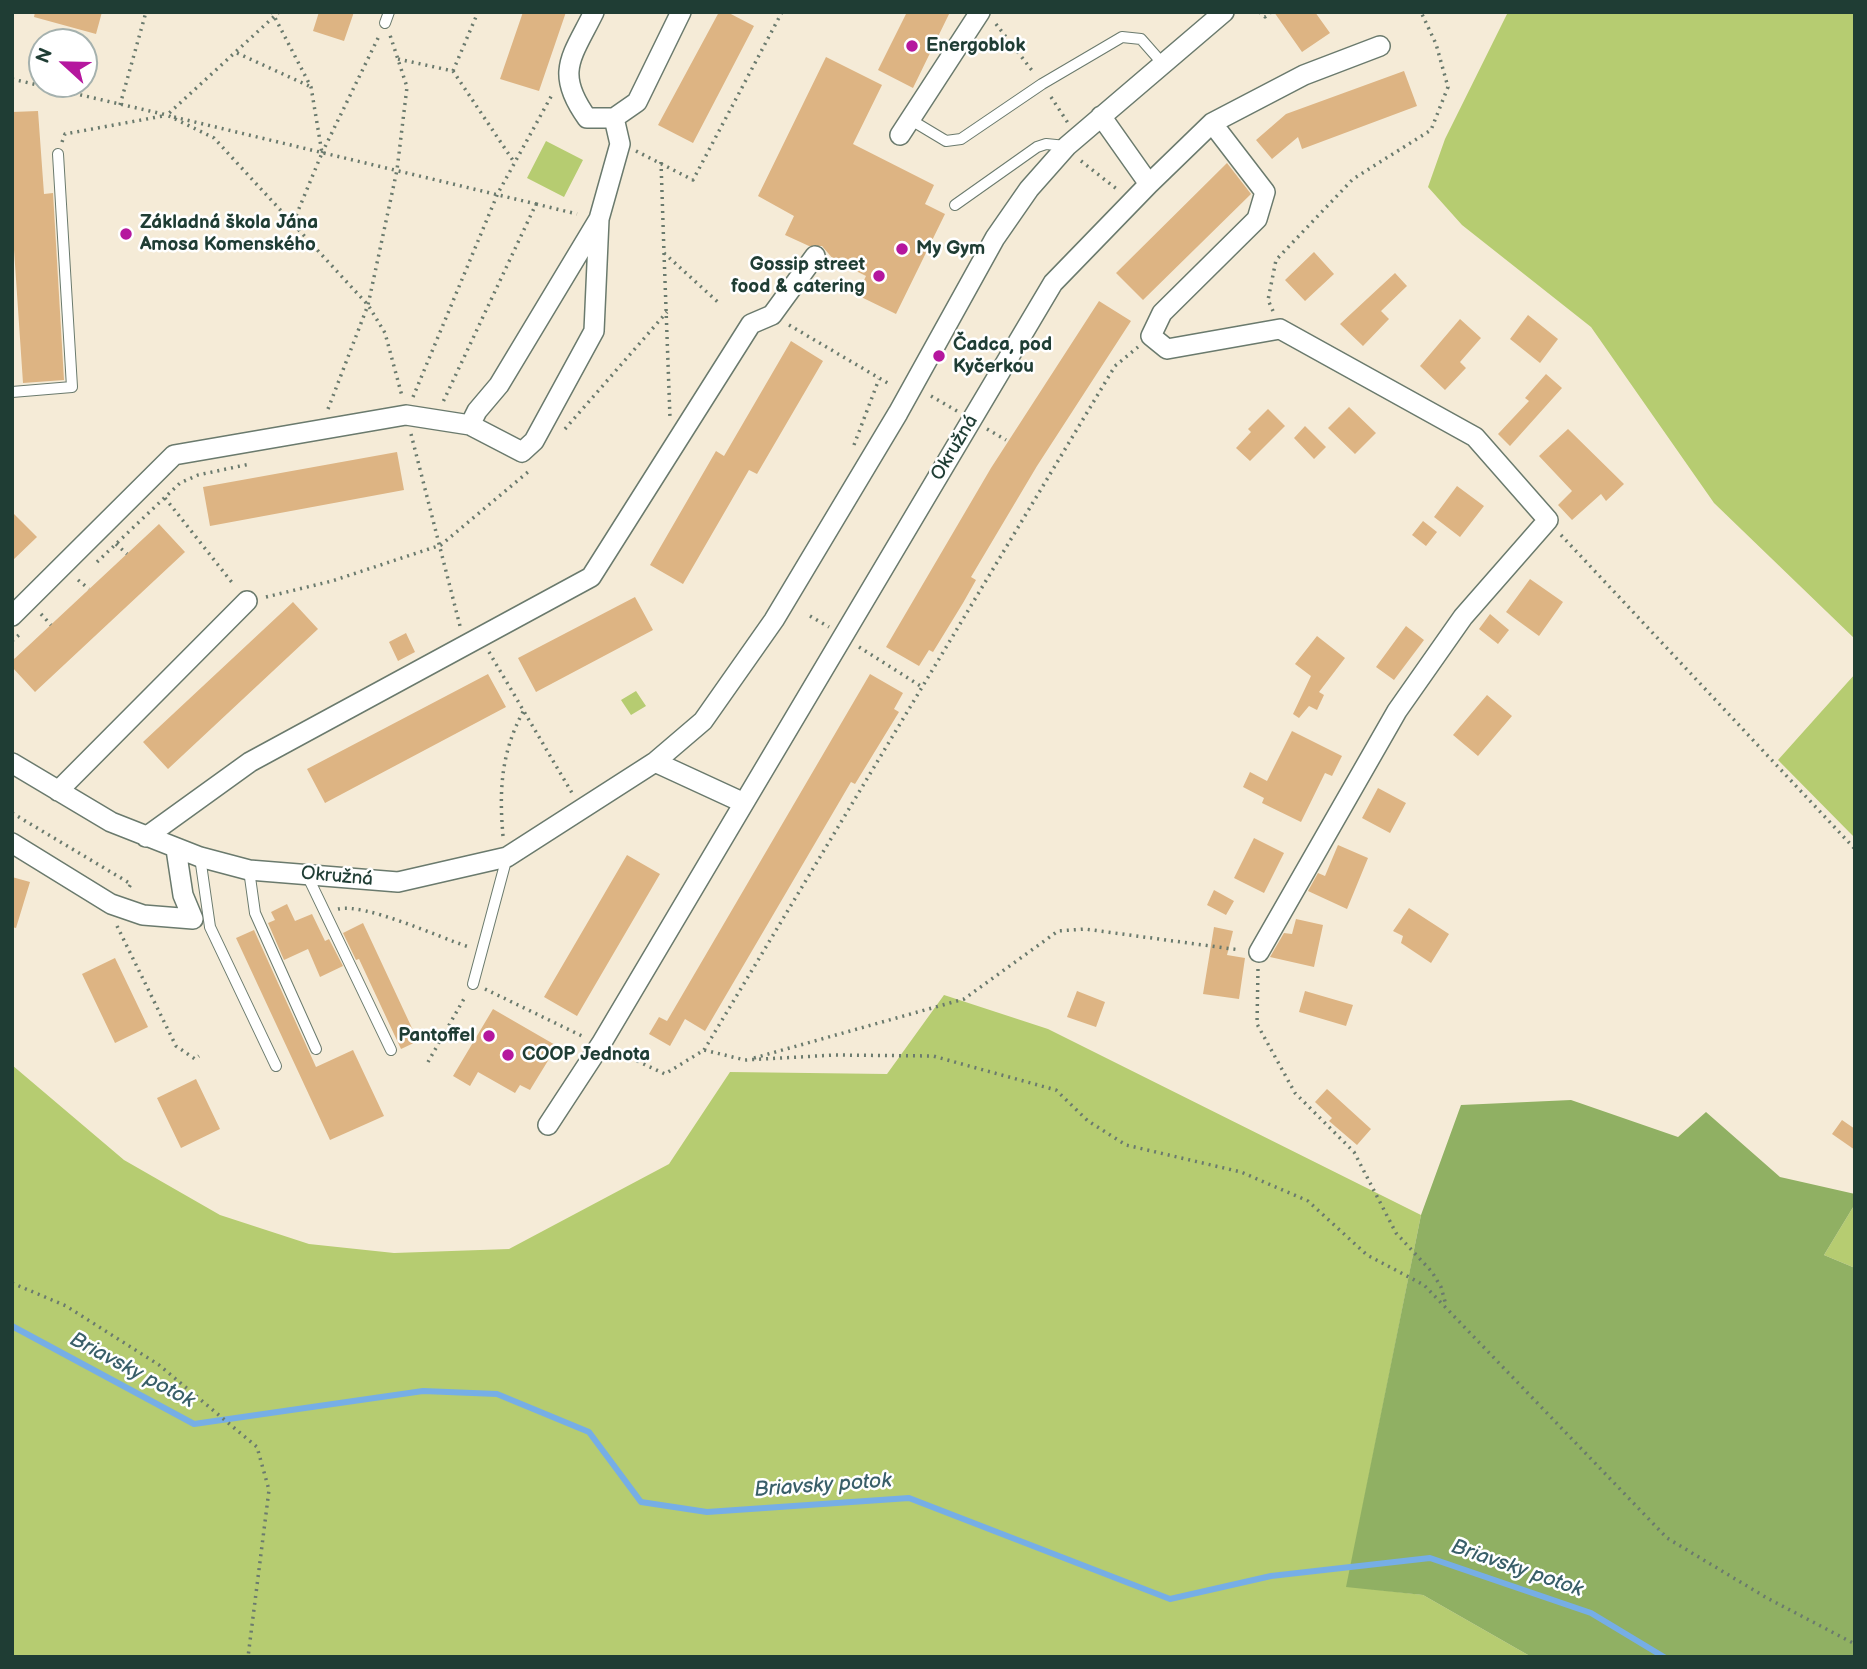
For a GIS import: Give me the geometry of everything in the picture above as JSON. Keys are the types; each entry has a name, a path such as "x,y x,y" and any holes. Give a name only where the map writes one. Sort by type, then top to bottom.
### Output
{"street":[{"path":"594,12 568,66 572,96 587,118 614,118 637,102 681,12"},
{"name":"Okružná","path":"12,763 58,791 146,837 200,857 249,870 398,882 507,857 655,762 703,721 774,620 908,394 995,238 1029,189 1067,146 1224,12"},
{"path":"905,128 986,15"},
{"name":"Okružná","path":"548,1125 601,1045 1053,283 1212,123 1304,75 1380,46"},
{"path":"1101,116 1149,184"},
{"path":"17,624 174,455 405,415 470,425 522,452 534,441 594,331 599,219 620,144 614,118"},
{"path":"1212,123 1265,192 1257,219 1162,313 1151,337 1167,349 1280,329 1475,437 1548,520 1463,617 1397,711 1259,952"},
{"path":"470,425 477,411 499,385 599,219"},
{"path":"146,837 250,762 591,577 751,324 772,315 815,256"},
{"path":"58,791 247,601"},
{"path":"655,762 744,803"},
{"path":"12,843 111,904 143,915 193,919 183,895 176,849"}],"lane":[{"path":"905,128 946,141 961,139 1042,84 1122,37 1141,39 1163,64"},
{"path":"955,205 1037,147 1046,144 1067,146"},
{"path":"12,392 72,387 58,154"},
{"path":"200,857 210,927 276,1066"},
{"path":"473,984 507,857"},
{"path":"249,870 255,913 316,1049"},
{"path":"306,875 391,1050"}],"path":[{"path":"120,105 146,12"},
{"path":"58,154 65,134 167,115 279,12"},
{"path":"453,71 478,12"},
{"path":"620,144 693,180 780,14 771,12"},
{"path":"1259,12 1265,17 1270,12"},
{"path":"1280,329 1268,300 1276,260 1353,179 1431,130 1448,87 1436,44 1421,12"},
{"path":"273,15 311,87 322,153"},
{"path":"986,15 1042,84 1068,124"},
{"path":"327,413 368,305 397,170 407,87 387,18"},
{"path":"293,223 322,153 387,18"},
{"path":"236,53 311,87"},
{"path":"398,59 453,71 515,163"},
{"path":"405,415 498,193 568,66"},
{"path":"12,79 577,214"},
{"path":"167,115 214,138 368,305 385,332 441,545 459,625"},
{"path":"1081,161 1132,201"},
{"path":"661,162 668,408"},
{"path":"405,415 434,410 442,402 536,204"},
{"path":"664,253 720,304"},
{"path":"562,432 667,312"},
{"path":"772,315 908,394"},
{"path":"428,1062 473,984 665,1074 704,1050 1115,366 1151,337"},
{"path":"852,450 879,379"},
{"path":"69,588 187,478 253,463"},
{"path":"165,498 247,601 332,581 441,545 536,463"},
{"path":"1548,520 1855,849"},
{"path":"116,544 127,554"},
{"path":"78,580 89,589"},
{"path":"32,623 50,606"},
{"path":"41,614 51,625"},
{"path":"810,616 922,687"},
{"path":"12,641 17,624"},
{"path":"492,655 573,796"},
{"path":"507,857 501,824 501,776 508,746 524,710"},
{"path":"325,912 341,908 363,908 377,916 481,951"},
{"path":"745,1060 964,999 1058,931 1085,929 1259,952 1257,1024 1295,1093 1354,1152 1396,1233 1441,1287 1446,1308"},
{"path":"704,1050 745,1060 835,1055 933,1056 1056,1090 1088,1121 1126,1145 1241,1172 1308,1200 1367,1255 1423,1285 1667,1538 1767,1598 1855,1644"},
{"path":"12,1283 66,1306 159,1365 257,1447 269,1490 248,1657"}],"green space":[{"path":"1508,12 1855,12 1855,639 1714,503 1591,327 1462,225 1428,187 1445,139"},
{"path":"546,141 583,160 564,197 527,178"},
{"path":"1855,674 1855,838 1778,760"},
{"path":"636,691 646,706 631,715 621,700"},
{"path":"944,995 1048,1029 1421,1215 1347,1586 1423,1595 1528,1655 1539,1657 12,1657 12,1065 124,1160 220,1215 309,1244 394,1253 509,1249 669,1164 730,1072 887,1074"},
{"path":"1571,1100 1678,1137 1706,1112 1780,1177 1855,1194 1855,1204 1824,1255 1855,1268 1855,1657 1539,1657 1528,1655 1423,1595 1346,1587 1421,1215 1461,1105"},
{"path":"1855,1204 1855,1268 1824,1255"}],"building":[{"path":"35,12 102,12 98,28 74,28 34,17"},
{"path":"319,12 354,12 344,41 313,31"},
{"path":"523,12 566,12 539,91 500,79"},
{"path":"719,12 727,12 754,26 693,143 658,125"},
{"name":"Energoblok","path":"907,12 950,12 913,88 878,70"},
{"path":"1274,12 1315,12 1330,33 1302,52"},
{"path":"826,57 882,85 853,144 934,185 925,204 945,214 896,314 857,295 866,276 834,260 822,246 809,246 785,235 794,216 758,196"},
{"path":"1404,71 1417,106 1302,149 1298,137 1272,159 1256,140 1286,114"},
{"path":"38,111 44,194 53,193 64,380 23,383 12,220 12,112"},
{"path":"1227,163 1251,194 1143,300 1116,273"},
{"path":"1314,252 1334,274 1305,301 1285,280"},
{"path":"1395,273 1407,286 1381,311 1389,319 1363,346 1340,324"},
{"path":"1099,301 1131,321 1037,466 971,577 976,580 933,652 929,650 919,666 886,647 991,468"},
{"path":"1528,315 1558,339 1540,363 1510,339"},
{"path":"1460,319 1481,338 1460,362 1466,368 1445,390 1420,366"},
{"path":"791,341 823,361 757,474 749,470 683,584 650,565 716,451 724,456"},
{"path":"1546,374 1562,388 1510,446 1498,434 1529,401 1525,398"},
{"path":"1349,407 1376,433 1355,454 1328,428"},
{"path":"1268,409 1285,426 1250,461 1236,448 1251,432 1248,429"},
{"path":"1305,426 1326,447 1314,459 1294,438"},
{"path":"1568,429 1624,484 1606,501 1601,494 1572,520 1558,505 1572,491 1539,456"},
{"path":"397,452 404,490 210,526 203,487"},
{"path":"1457,486 1484,506 1460,537 1434,517"},
{"path":"12,512 37,537 12,561"},
{"path":"1423,521 1437,532 1426,546 1412,535"},
{"path":"159,524 185,552 35,692 12,667 12,661"},
{"path":"1530,579 1563,602 1539,636 1506,612"},
{"path":"635,597 653,630 536,692 518,658"},
{"path":"293,602 318,629 168,769 143,742"},
{"path":"1490,614 1509,630 1498,644 1479,629"},
{"path":"1406,626 1424,640 1394,680 1376,667"},
{"path":"406,633 415,652 398,661 389,642"},
{"path":"1317,636 1345,658 1319,692 1324,695 1317,710 1309,706 1299,718 1293,714 1311,676 1295,664"},
{"path":"488,674 506,707 325,803 307,769"},
{"path":"870,674 903,693 894,709 899,712 855,784 851,782 705,1031 685,1019 670,1046 649,1034 659,1017 667,1021"},
{"path":"1487,695 1512,716 1478,756 1453,735"},
{"path":"1292,731 1342,756 1332,776 1325,773 1301,822 1262,803 1264,798 1243,787 1250,772 1267,781"},
{"path":"1378,788 1406,803 1390,833 1362,818"},
{"path":"1254,838 1284,853 1264,893 1234,878"},
{"path":"1338,845 1368,858 1347,909 1308,891 1318,873 1325,876"},
{"path":"627,855 660,874 577,1016 544,997"},
{"path":"12,877 30,882 16,928 12,927"},
{"path":"1214,890 1234,901 1226,915 1207,905"},
{"path":"287,904 295,921 312,914 325,941 329,939 343,966 320,977 308,949 284,960 268,923 275,920 271,912"},
{"path":"1409,908 1449,934 1431,963 1401,943 1403,936 1393,931"},
{"path":"1296,919 1323,925 1314,967 1270,957 1284,933 1292,934"},
{"path":"363,923 418,1041 401,1049 359,959 356,960 343,933"},
{"path":"1214,927 1233,931 1227,955 1245,958 1239,999 1203,994"},
{"path":"254,930 316,1067 353,1050 384,1116 330,1140 236,938"},
{"path":"115,958 148,1027 115,1043 82,974"},
{"path":"1077,991 1105,1002 1096,1027 1067,1017"},
{"path":"1305,991 1353,1005 1346,1026 1299,1012"},
{"name":"COOP Jednota","path":"493,1009 557,1046 530,1090 520,1085 515,1093 478,1072 470,1086 453,1076"},
{"path":"196,1079 220,1129 181,1148 157,1098"},
{"path":"1327,1089 1371,1129 1357,1145 1329,1121 1332,1118 1315,1102"},
{"path":"1842,1120 1855,1129 1855,1150 1832,1134"}],"waterway":[{"name":"Briavsky potok","path":"12,1326 194,1424 423,1391 497,1394 589,1432 641,1502 707,1512 909,1498 1170,1599 1271,1576 1430,1558 1591,1613 1664,1657"}],"place":[{"name":"Energoblok","path":"912,46"},
{"name":"Základná škola Jána Amosa Komenského","path":"126,234"},
{"name":"My Gym","path":"902,249"},
{"name":"Gossip street food & catering","path":"879,276"},
{"name":"Čadca, pod Kyčerkou","path":"939,356"},
{"name":"Pantoffel","path":"489,1036"},
{"name":"COOP Jednota","path":"508,1055"}]}
